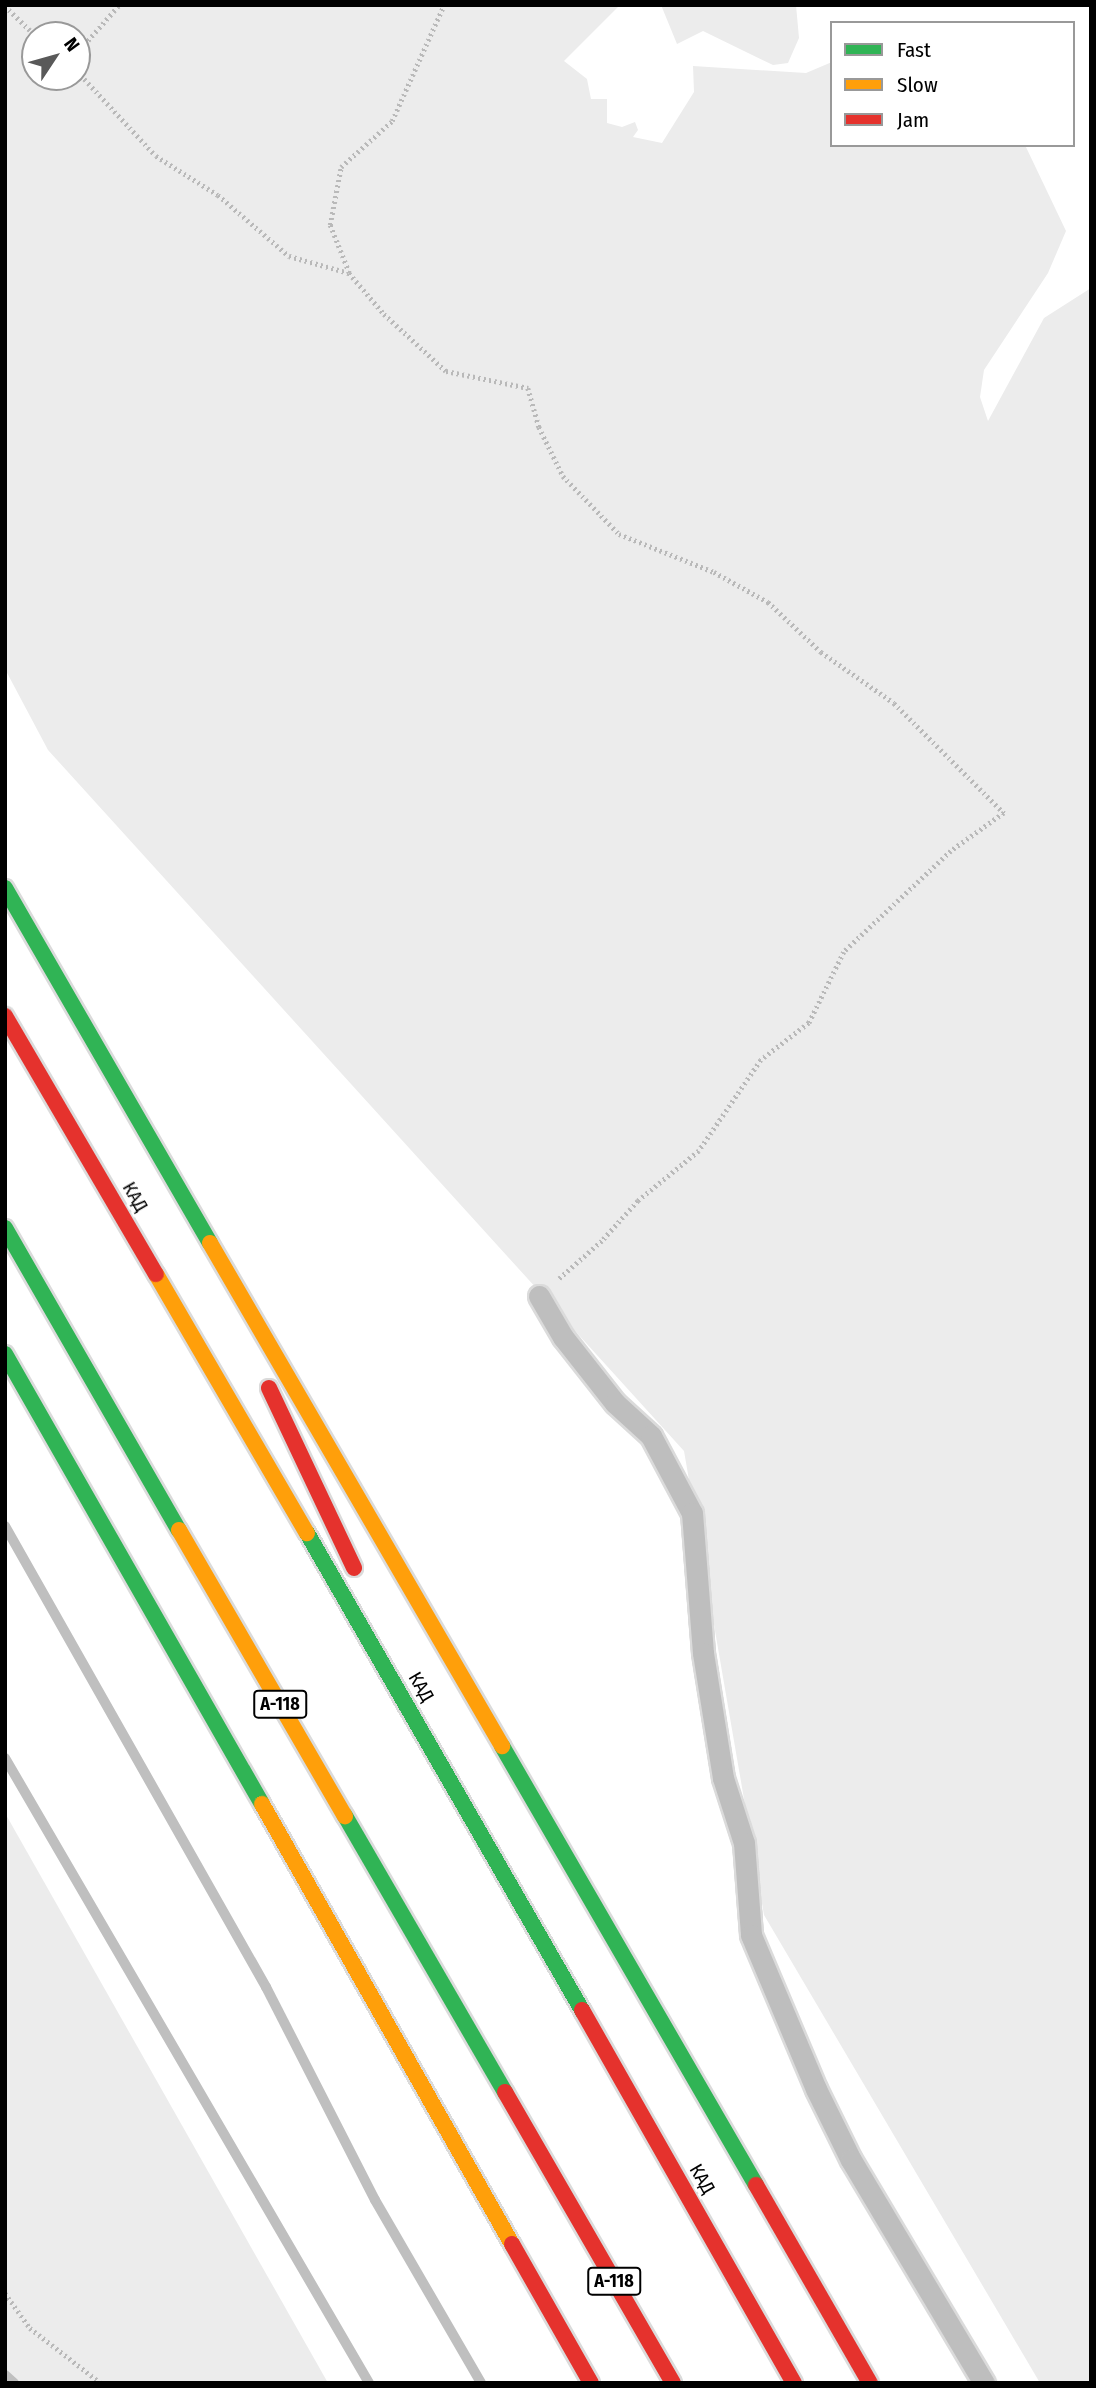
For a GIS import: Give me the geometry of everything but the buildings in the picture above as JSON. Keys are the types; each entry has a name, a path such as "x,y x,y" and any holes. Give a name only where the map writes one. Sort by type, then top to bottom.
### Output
{"highway":[{"path":"5,888 870,2383"},
{"name":"КАД","path":"5,1016 464,1802 794,2383"},
{"path":"150,1136 245,1337"},
{"name":"А-118","path":"5,1228 673,2383"},
{"path":"5,1354 591,2383"},
{"path":"262,1375 363,1588"},
{"path":"381,1626 464,1802"}],"lane":[{"path":"539,1296 563,1337 615,1403 651,1436 692,1513 704,1653 723,1778 744,1843 752,1907 751,1935 816,2089 851,2160 984,2383"}],"path":[{"path":"91,37 119,5"},
{"path":"444,5 391,121 341,167 330,225 334,246 349,272 384,314 446,371 527,388 539,427 563,476 619,534 714,572 768,602 821,652 894,703 1004,813 951,851 844,952 809,1023 761,1060 698,1152 638,1201 602,1241 539,1296"},
{"path":"5,6 21,21"},
{"path":"91,86 156,156 218,195 289,256 349,272"},
{"path":"5,2293 30,2328 101,2383"}],"shaded area":[{"path":"5,5 620,5 564,61 587,79 591,99 607,99 607,123 622,127 635,122 638,130 633,137 662,143 694,92 693,66 806,73 830,63 830,147 1026,147 1066,231 1048,273 984,370 980,397 988,421 1044,318 1091,288 1091,2383 1040,2383 764,1915 684,1451 48,750 5,669"},
{"path":"661,5 796,5 799,38 788,63 773,65 703,31 677,44"},
{"path":"5,1813 328,2383 5,2383"}],"waterway":[{"path":"5,1526 266,1987 375,2200 481,2383"},
{"path":"5,1758 369,2383"},
{"path":"5,2375 14,2383"}],"traffic: fast":[{"path":"5,888 210,1243"},
{"path":"5,1228 179,1530"},
{"path":"5,1354 262,1804"},
{"path":"307,1533 582,2010"},
{"path":"502,1746 756,2185"},
{"path":"345,1816 505,2092"}],"traffic: slow":[{"path":"210,1243 502,1746"},
{"path":"156,1274 307,1533"},
{"path":"179,1530 345,1816"},
{"path":"262,1804 512,2244"}],"traffic: jam":[{"path":"5,1016 156,1274"},
{"path":"269,1388 354,1568"},
{"path":"582,2010 794,2383"},
{"path":"505,2092 673,2383"},
{"path":"756,2185 870,2383"},
{"path":"512,2244 591,2383"}]}
